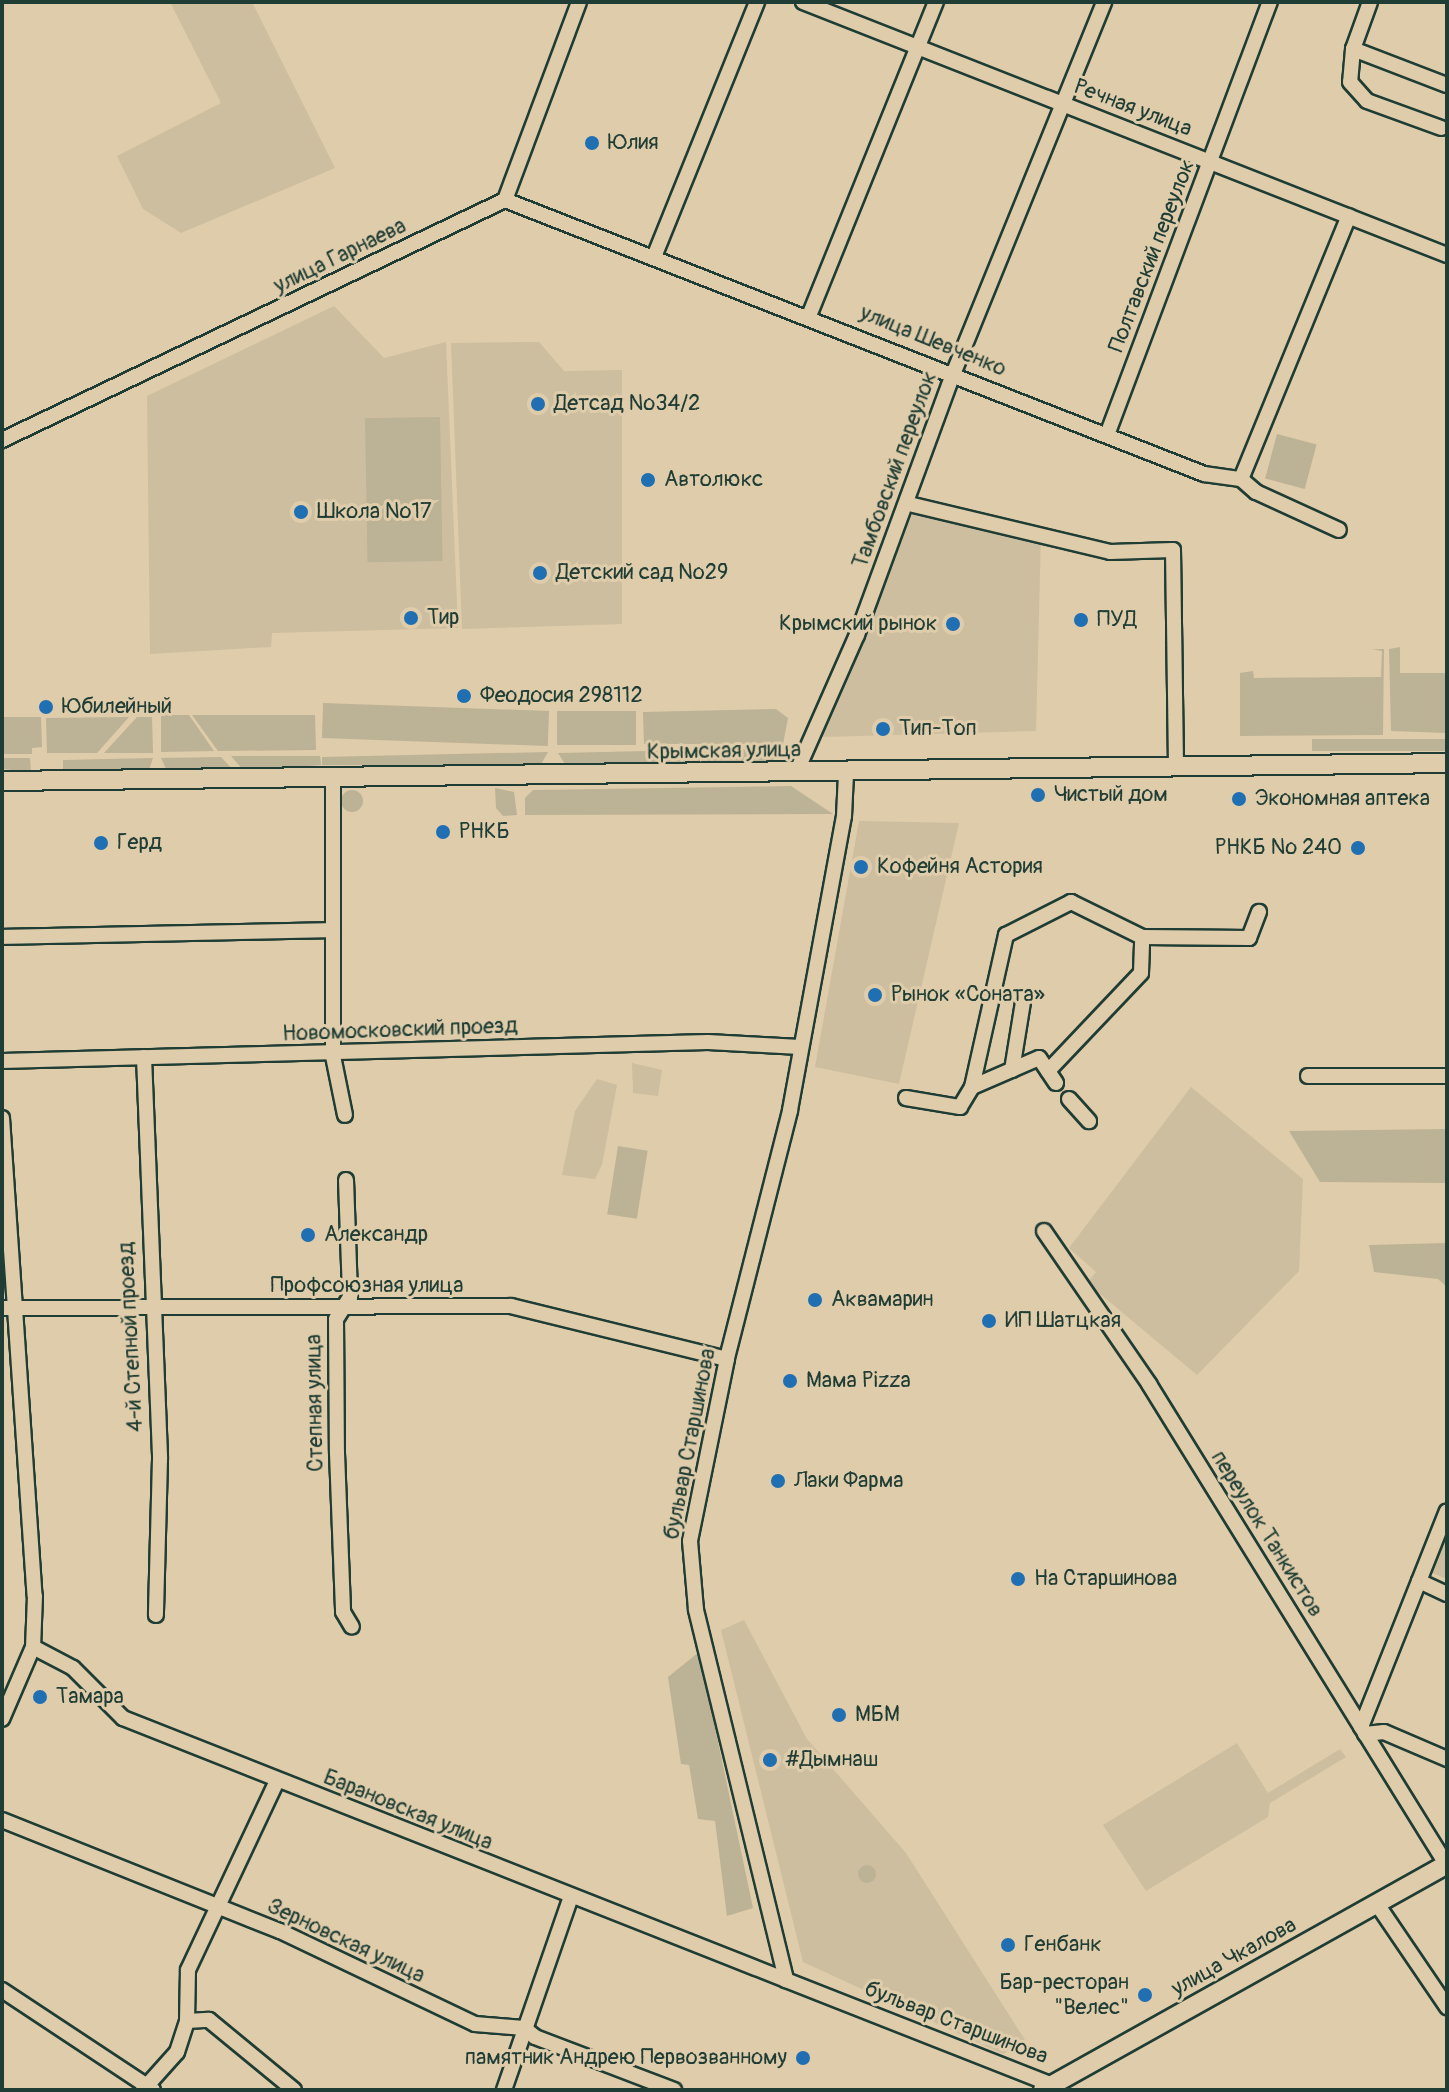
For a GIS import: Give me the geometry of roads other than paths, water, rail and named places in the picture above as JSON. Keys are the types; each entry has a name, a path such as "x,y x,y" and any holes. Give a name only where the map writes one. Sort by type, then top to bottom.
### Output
{"main road":[{"name":"Крымская улица","path":"2,781 846,774 1447,763"},
{"name":"улица Чкалова","path":"1048,2088 1447,1864"}],"street":[{"path":"505,200 579,2"},
{"path":"654,257 757,2"},
{"name":"Речная улица","path":"803,2 1447,255"},
{"path":"809,316 936,2"},
{"name":"Тамбовский переулок","path":"796,773 909,504 954,372 1104,2"},
{"name":"Полтавский переулок","path":"1107,435 1270,2"},
{"path":"1370,2 1353,49 1350,82 1367,101 1441,128"},
{"path":"1353,49 1447,85"},
{"name":"улица Шевченко","path":"505,200 954,372 1204,474 1241,479 1256,492 1339,530"},
{"name":"улица Гарнаева","path":"2,440 505,200"},
{"path":"1241,479 1349,216"},
{"path":"909,504 1110,552 1173,550 1176,767"},
{"name":"бульвар Старшинова","path":"846,774 844,816 790,1111 727,1359 690,1541 696,1610 786,1980 1048,2088"},
{"path":"333,780 330,930 333,1056 345,1115"},
{"path":"906,1098 960,1107 972,1087 1006,935 1071,902 1142,937 1249,938 1259,912"},
{"path":"2,937 330,930"},
{"path":"972,1087 1039,1058 1052,1077 1141,973 1142,937"},
{"path":"1012,1070 1023,1002"},
{"name":"Новомосковский проезд","path":"2,1061 333,1056 708,1042 800,1047"},
{"name":"4-й Степной проезд","path":"144,1057 150,1306 160,1459 156,1615"},
{"path":"1308,1076 1447,1076"},
{"path":"1069,1099 1089,1121"},
{"path":"2,1118 9,1307 35,1596 33,1647 2,1719"},
{"name":"Степная улица","path":"346,1180 350,1297 336,1319 337,1453 343,1612 352,1627"},
{"name":"переулок Танкистов","path":"1044,1231 1149,1384 1447,1864"},
{"name":"Профсоюзная улица","path":"9,1307 344,1310 511,1306 727,1359"},
{"path":"1447,1511 1363,1731 1384,1732 1447,1759"},
{"path":"1419,1581 1447,1594"},
{"name":"Барановская улица","path":"33,1647 73,1668 123,1718 786,1980"},
{"path":"2,1990 148,2089 177,2052 187,2021 188,1970 277,1781"},
{"name":"Зерновская улица","path":"2,1820 280,1931 475,2024 524,2028 535,2037 674,2090"},
{"path":"504,2090 571,1897"},
{"path":"1377,1904 1447,2007"},
{"path":"187,2021 209,2020 294,2090"}],"place":[{"name":"Юлия","path":"592,143"},
{"name":"Детсад №34/2","path":"538,404"},
{"name":"Автолюкс","path":"648,480"},
{"name":"Школа №17","path":"301,512"},
{"name":"Детский сад №29","path":"540,573"},
{"name":"Тир","path":"411,618"},
{"name":"ПУД","path":"1081,620"},
{"name":"Крымский рынок","path":"953,624"},
{"name":"Феодосия 298112","path":"464,696"},
{"name":"Юбилейный","path":"46,707"},
{"name":"Тип-Топ","path":"883,729"},
{"name":"Чистый дом","path":"1038,795"},
{"name":"Экономная аптека","path":"1239,799"},
{"name":"РНКБ","path":"443,832"},
{"name":"Герд","path":"101,843"},
{"name":"РНКБ № 240","path":"1358,848"},
{"name":"Кофейня Астория","path":"861,867"},
{"name":"Рынок «Соната»","path":"875,995"},
{"name":"Александр","path":"308,1235"},
{"name":"Аквамарин","path":"815,1300"},
{"name":"ИП Шатцкая","path":"989,1321"},
{"name":"Мама Pizza","path":"790,1381"},
{"name":"Лаки Фарма","path":"778,1481"},
{"name":"На Старшинова","path":"1018,1579"},
{"name":"Тамара","path":"40,1697"},
{"name":"МБМ","path":"839,1715"},
{"name":"#Дымнаш","path":"770,1760"},
{"name":"Генбанк","path":"1008,1945"},
{"name":"Бар-ресторан \"Велес\"","path":"1145,1995"},
{"name":"памятник Андрею Первозванному","path":"803,2058"}]}
